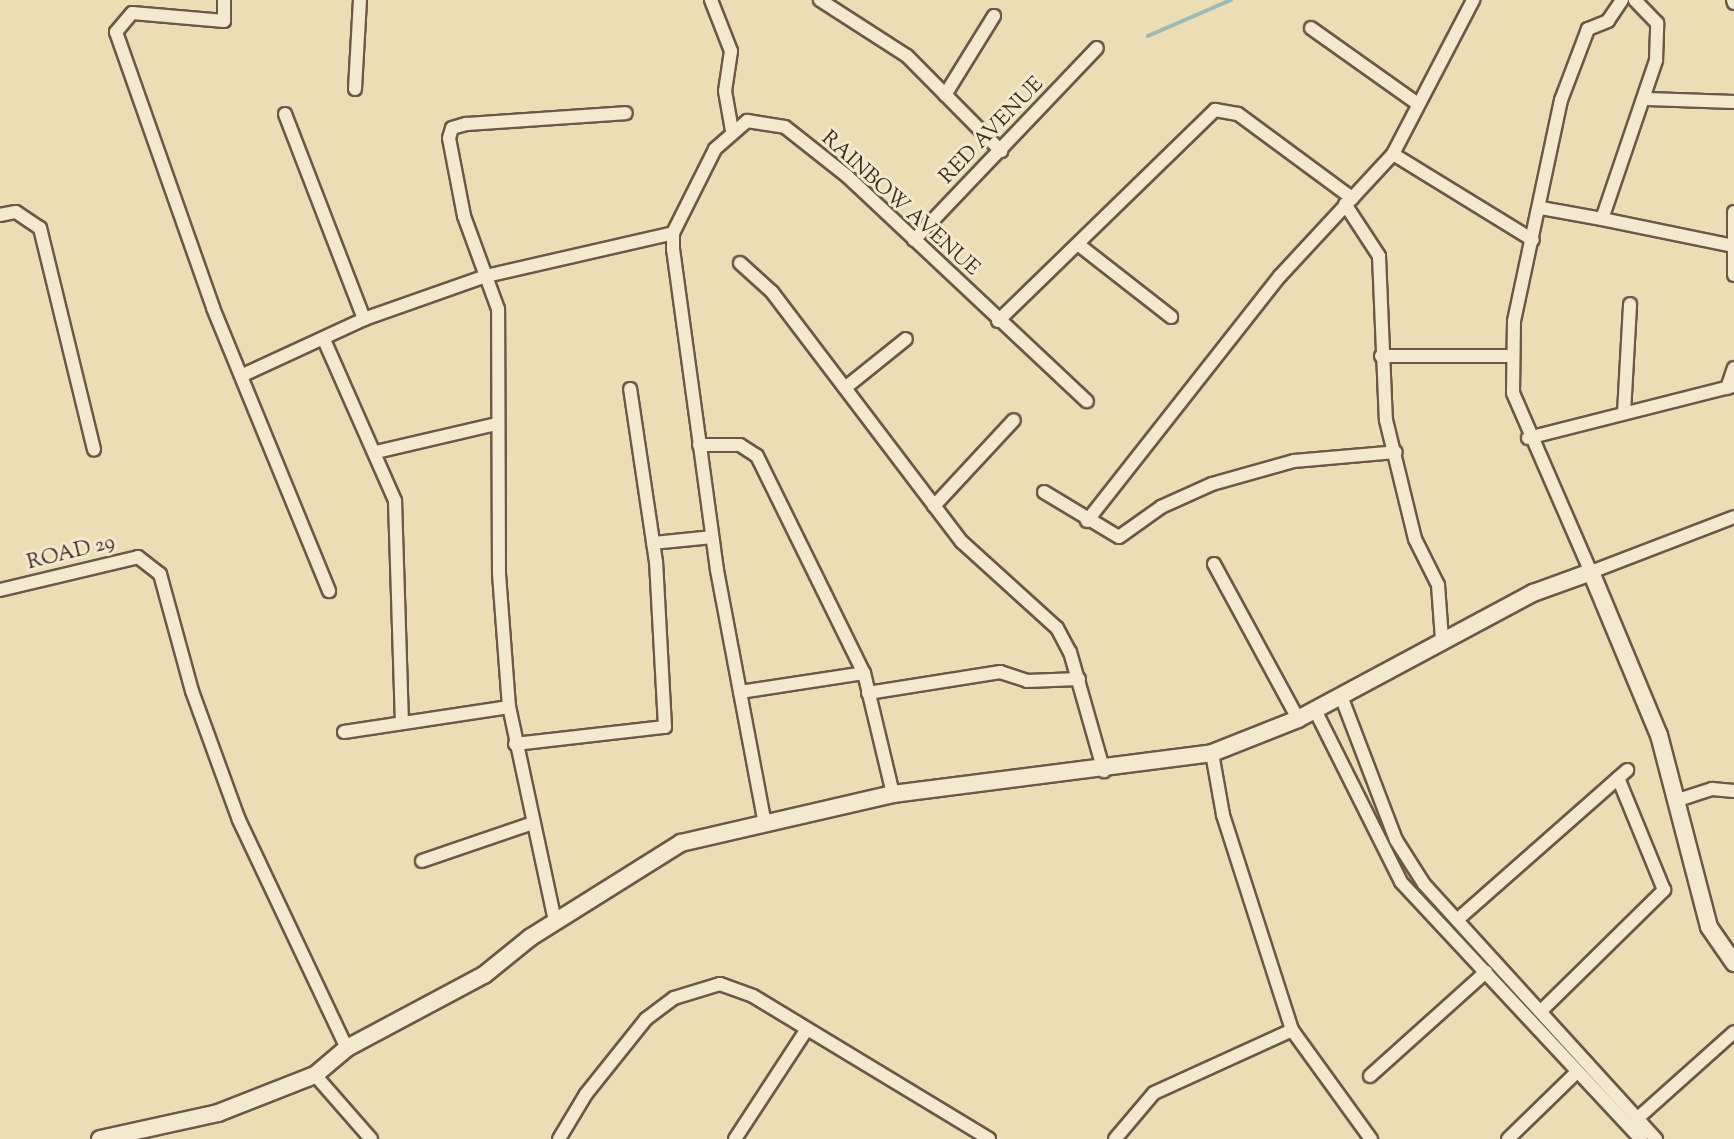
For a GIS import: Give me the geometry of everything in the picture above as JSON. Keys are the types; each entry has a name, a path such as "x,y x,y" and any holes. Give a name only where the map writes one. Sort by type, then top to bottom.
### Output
{"street":[{"path":"224,0 227,20 132,13 116,32 212,308 243,375 329,591"},
{"path":"355,89 360,0"},
{"path":"711,0 731,51 725,91 732,129 673,233 712,537 764,819"},
{"path":"820,0 907,56 1001,151"},
{"path":"1087,522 1280,276 1393,154 1473,0"},
{"path":"1622,0 1608,21 1588,29 1574,53 1510,356 1513,393 1528,438 1626,646 1678,800 1709,927 1734,963"},
{"path":"1602,219 1637,111 1648,99 1659,38 1650,11 1635,0"},
{"path":"945,95 993,16"},
{"path":"1311,28 1418,104"},
{"name":"RED AVENUE","path":"914,240 1097,48"},
{"path":"1648,99 1734,102"},
{"path":"998,321 1215,110 1238,114 1348,201 1379,256 1381,356 1396,452 1415,539 1438,585 1442,640"},
{"path":"555,921 530,824 509,707 496,425 498,309 464,216 452,128 626,113"},
{"path":"285,114 364,319"},
{"name":"RAINBOW AVENUE","path":"732,129 761,120 785,127 914,240 1087,401"},
{"path":"1393,154 1533,240"},
{"path":"1541,208 1730,245"},
{"path":"0,215 16,212 40,228 94,449"},
{"path":"1734,212 1730,245 1734,275"},
{"path":"243,375 325,342 364,319 486,276 673,233"},
{"path":"1079,245 1171,317"},
{"path":"740,263 772,292 962,542 1057,628 1079,679 1104,771"},
{"path":"1624,413 1630,304"},
{"path":"845,388 906,339"},
{"path":"325,342 376,452 398,523 395,662 402,719"},
{"path":"1381,356 1510,356"},
{"path":"1528,438 1730,387 1734,368"},
{"path":"515,744 665,727 653,543 630,389"},
{"path":"934,506 1014,420"},
{"path":"376,452 496,425"},
{"path":"699,445 751,447 863,673 892,794"},
{"path":"1044,492 1087,522 1119,537 1161,507 1212,484 1294,461 1396,452"},
{"path":"100,1139 218,1114 315,1075 347,1048 484,975 555,921 681,844 764,819 892,794 1104,771 1212,753 1298,719 1442,640 1591,572 1734,517"},
{"path":"653,543 712,537"},
{"name":"ROAD 29","path":"0,590 113,561 151,561 160,574 192,691 239,820 347,1048"},
{"path":"1214,564 1298,719"},
{"path":"869,693 1000,672 1027,681 1079,679"},
{"path":"740,692 863,673"},
{"path":"1341,696 1396,840 1457,920 1639,1117 1656,1139"},
{"path":"344,732 402,719 509,707"},
{"path":"1315,710 1401,882 1641,1139"},
{"path":"1212,753 1223,815 1292,1030 1371,1139"},
{"path":"1457,920 1623,774 1664,890 1541,1011"},
{"path":"1678,800 1712,789 1734,792"},
{"path":"422,861 530,824"},
{"path":"1370,1076 1486,972"},
{"path":"559,1139 646,1019 674,998 703,986 733,986 804,1032 989,1139"},
{"path":"1115,1139 1154,1093 1292,1030"},
{"path":"735,1139 804,1032"},
{"path":"1639,1117 1734,1032"},
{"path":"1508,1139 1577,1072"},
{"path":"315,1075 371,1139"}],"waterway":[{"path":"1148,36 1231,0"}]}
